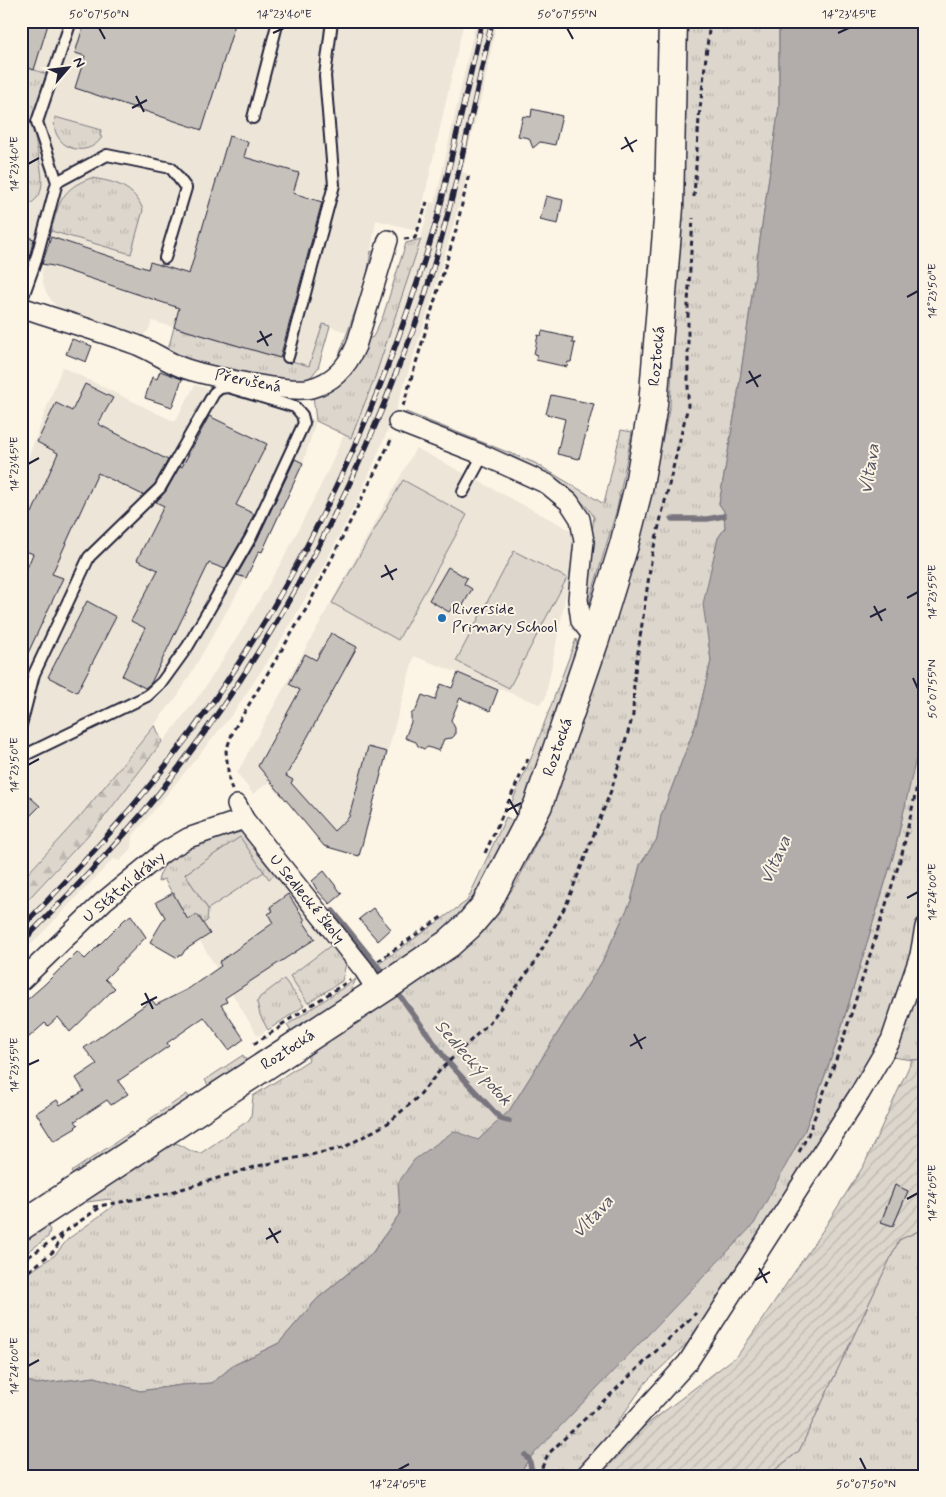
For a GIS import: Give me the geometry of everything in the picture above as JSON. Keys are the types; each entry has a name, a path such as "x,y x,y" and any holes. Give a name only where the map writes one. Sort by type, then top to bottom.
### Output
{"main road":[{"name":"Roztocká","path":"21,1226 371,981 448,944 469,925 486,905 538,805 595,639 624,546 638,490 653,405 669,207 673,21"}],"street":[{"name":"Přerušená","path":"21,307 137,346 182,367 232,380 293,390 310,389 324,384 341,371 350,360 388,240"},
{"path":"398,422 483,455 546,484 569,502 580,519 584,541 578,599 580,621 595,639"},
{"name":"U Sedlecké školy","path":"240,812 371,981"},
{"name":"U Státní dráhy","path":"21,982 104,901 164,852 240,812"},
{"path":"585,1476 688,1362 860,1093 891,1040 920,955 925,927"}],"lane":[{"path":"21,302 35,262 57,182 37,122 71,21"},
{"path":"253,118 278,21"},
{"path":"288,357 334,184 325,76 332,21"},
{"path":"57,182 107,155 171,168 186,188 165,258"},
{"path":"21,725 34,674 89,557 160,488 214,393 220,388 228,387 295,407 302,415 304,423 251,537 188,646 162,682 147,696 21,757"},
{"path":"462,492 483,455"}],"path":[{"path":"240,812 229,780 226,751 233,731 308,606 388,450 456,230 469,174"},
{"path":"388,240 415,238 427,202"},
{"path":"484,858 532,750"},
{"path":"798,1152 808,1135 841,1046 899,863 925,750"},
{"path":"281,1025 371,981 447,913"},
{"path":"21,1262 105,1204 165,1194 258,1166 343,1148 388,1123 417,1098 453,1058"},
{"path":"21,1275 55,1250 64,1232"},
{"path":"538,1476 548,1454 700,1310"}],"shaded area":[{"path":"21,21 464,21 417,230 376,220 366,281 346,332 323,324 310,366 152,321 148,331 140,337 61,310 55,305 47,294 43,283 43,265 21,259"},
{"path":"476,21 497,21 484,86 462,172 468,174 432,299 393,418 362,491 319,575 275,650 234,712 132,837 131,848 120,861 113,859 21,955 21,907 102,820 202,692 243,628 285,556 326,475 358,403 414,241 421,239 430,202 435,203"},
{"path":"62,367 175,422 195,385 316,421 303,463 262,552 258,551 246,578 179,694 82,814 21,881 21,477"},
{"name":"Riverside Primary School","path":"416,448 578,534 545,699 539,704 414,656 359,856 284,797 282,798 269,782 253,794 237,773"},
{"path":"241,832 347,959 342,981 258,1036 167,884"}],"green space":[{"path":"685,21 779,21 779,107 737,400 719,504 724,511 725,528 718,538 704,604 711,661 696,724 661,816 657,839 640,865 631,901 602,962 509,1111 478,1140 399,1183 400,1213 372,1253 317,1299 279,1343 234,1365 212,1383 140,1391 95,1377 37,1384 21,1379 21,1278 55,1255 68,1239 116,1204 110,1199 79,1203 174,1143 201,1153 249,1120 253,1096 309,1060 307,1056 457,953 485,927 516,884 546,823 645,516 670,406 682,179"},
{"path":"21,65 46,74 37,106 34,126 42,174 41,191 35,200 21,209"},
{"path":"55,117 101,130 100,136 102,137 91,147 85,149 71,148 60,140 56,133"},
{"path":"91,178 123,186 139,202 143,210 131,254 51,231 63,197 74,186"},
{"path":"421,239 375,377 351,438 316,421 313,396 365,340 373,337 383,316 406,243"},
{"path":"371,251 377,253 354,333 334,369 366,281"},
{"path":"323,324 330,326 318,368 306,383 253,376 219,369 185,358 168,350 174,327 309,366"},
{"path":"406,412 535,463 604,504 621,430 632,432 617,509 589,603 586,600 584,591 594,517 586,506 546,478 404,417"},
{"path":"403,480 467,515 398,640 332,603"},
{"path":"514,551 567,578 509,688 456,661"},
{"path":"576,639 580,655 524,809 511,804 532,756"},
{"path":"925,713 925,903 888,1038 710,1322 646,1382 578,1476 518,1476 529,1459 805,1130 837,1042 895,850"},
{"path":"155,725 162,742 102,820 21,907 21,881 82,814"},
{"path":"506,817 517,823 500,858 470,906 446,931 383,973 378,972 375,969 380,963 467,901"},
{"path":"241,832 275,874 269,879 240,838 185,874 208,909 207,921 203,923 197,914 188,920 164,879 158,882 163,868 181,848"},
{"path":"240,837 264,872 208,909 185,874"},
{"path":"925,938 925,1059 912,1060 885,1056"},
{"path":"334,943 347,959 342,981 308,1003 290,976"},
{"path":"284,979 304,1006 268,1030 260,1015 257,1002 260,997"},
{"path":"356,979 350,992 340,1001 292,1033 287,1025"},
{"path":"243,1055 248,1063 210,1088 205,1080"},
{"path":"925,1059 925,1228 899,1240 799,1451 767,1476 598,1476 624,1442 738,1355 823,1230 864,1165 912,1060","holes":["895,1185 908,1191 893,1226 881,1222"]},
{"path":"187,1094 191,1100 151,1127 147,1121"},
{"path":"131,1132 135,1138 75,1177 71,1172"},
{"path":"47,1225 50,1230 48,1237 21,1257 21,1242"},
{"path":"925,1228 925,1476 767,1476 799,1451 899,1240"}],"water":[{"name":"Vltava","path":"779,21 925,21 925,719 895,850 837,1042 805,1130 754,1224 529,1459 518,1476 21,1476 21,1379 37,1384 95,1377 140,1391 212,1383 234,1365 279,1343 317,1299 372,1254 400,1213 398,1183 414,1160 454,1131 478,1140 509,1111 602,962 631,901 640,865 657,839 661,816 696,724 711,661 703,604 718,538 725,528 724,511 719,504 737,400 779,107"}],"building":[{"path":"21,21 49,21 34,70 21,65"},
{"path":"85,21 236,21 202,130 75,88 85,56 75,53"},
{"path":"532,109 562,116 555,145 540,142 533,148 529,138 518,136 523,116 531,117"},
{"path":"229,136 248,142 244,157 299,173 293,193 322,202 280,358 174,327 179,308 42,264 51,237 148,269 150,262 189,274"},
{"path":"546,196 563,200 558,224 540,220"},
{"path":"21,235 34,239 28,261 21,259"},
{"path":"542,331 573,338 572,343 575,343 571,362 568,362 567,367 536,360 537,355 534,354 538,335 541,336"},
{"path":"72,339 92,346 86,362 66,354"},
{"path":"160,371 182,379 172,407 145,398 152,377 157,379"},
{"path":"85,384 113,398 98,424 168,460 155,484 143,495 98,473 52,574 63,578 21,668 21,582 33,554 21,549 21,509 32,513 58,453 37,442 56,403 72,411"},
{"path":"551,395 594,404 579,459 557,454 565,419 546,414"},
{"path":"209,416 267,444 236,505 254,514 225,569 209,563 151,683 145,688 122,676 145,628 131,621 158,570 137,560 164,506 156,502 166,491 180,466 182,467"},
{"path":"295,459 303,463 262,552 259,551 246,578 237,575 257,540"},
{"path":"448,567 467,578 464,584 472,589 461,609 454,605 449,612 429,600"},
{"path":"87,601 116,617 77,692 48,677"},
{"path":"331,633 357,647 286,776 293,780 291,783 334,831 349,817 368,747 387,752 359,856 324,846 258,766 300,690 289,684 305,654 316,660"},
{"path":"458,673 498,690 490,711 460,698 451,720 455,728 455,735 452,738 444,739 439,751 428,747 424,749 418,746 416,742 405,738 411,722 411,714 416,710 422,695 435,700 441,684 452,688"},
{"path":"21,789 40,806 21,825"},
{"path":"324,871 342,894 330,904 317,890 312,881"},
{"path":"173,893 188,920 197,914 210,934 185,950 182,955 176,957 150,942 165,917 156,902"},
{"path":"288,894 315,939 225,998 227,1002 221,1005 244,1039 229,1050 204,1017 167,1043 169,1046 118,1081 128,1094 111,1105 107,1100 75,1121 78,1125 76,1128 54,1141 36,1113 57,1100 60,1105 84,1091 76,1078 97,1064 84,1048 152,1000 156,1005 188,989 221,966 219,962 273,923 268,914 273,911 270,907"},
{"path":"373,908 391,929 378,941 359,919"},
{"path":"131,915 146,937 105,979 115,988 70,1032 58,1017 48,1026 45,1023 21,1044 21,1005 77,952 85,959"},
{"path":"895,1185 908,1191 893,1226 881,1222"}],"waterway":[{"path":"672,519 707,519 724,516"},
{"name":"Sedlecký potok","path":"333,911 387,978"},
{"name":"Sedlecký potok","path":"395,989 448,1062 501,1119 509,1121"},
{"path":"525,1455 529,1459 533,1476"}],"railway":[{"path":"21,928 112,830 163,769 208,709 250,645 289,580 324,512 356,443 411,301 439,212 482,21"},
{"path":"21,943 102,859 177,770 243,676 274,627 329,526 377,422 419,314 450,205 492,21"}],"place":[{"name":"Riverside Primary School","path":"442,618"}]}
